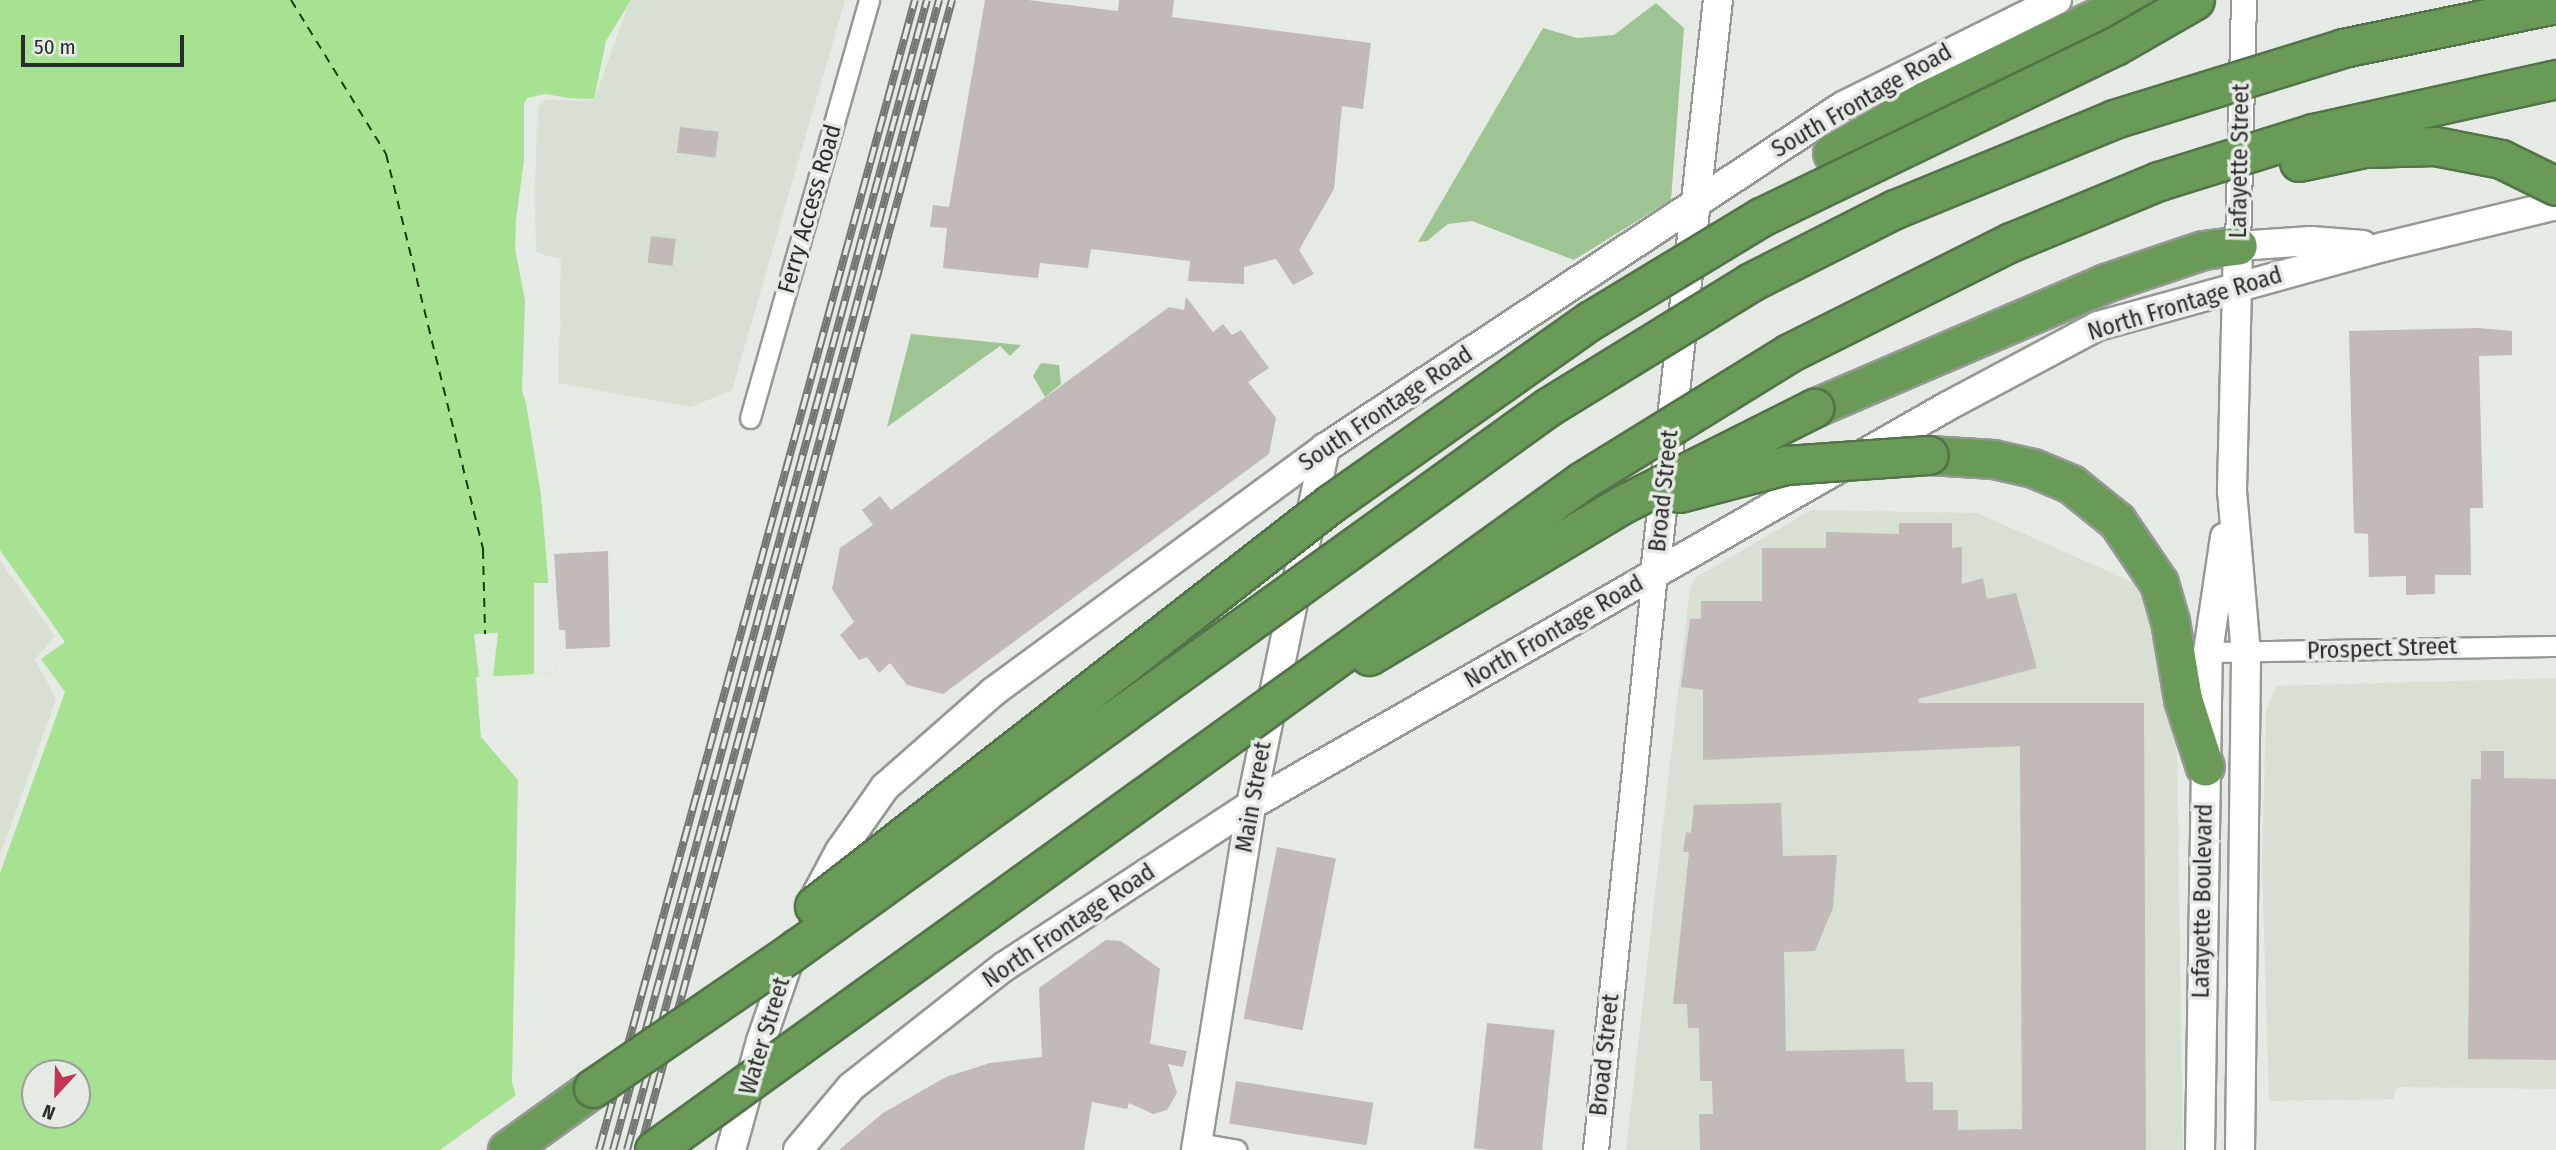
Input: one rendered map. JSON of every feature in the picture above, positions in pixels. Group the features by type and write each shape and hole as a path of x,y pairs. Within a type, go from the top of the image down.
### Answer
{"highway":[{"path":"593,1087 731,971 1203,600 1395,457 1832,153 1925,100 2134,0"},
{"path":"1591,320 1761,218 2127,40 2195,0"},
{"path":"506,1150 593,1087 789,954 1527,421 1628,355 1751,282 1907,204 2113,118 2343,48 2556,4"},
{"path":"654,1150 1254,716 1651,435 1789,353 1938,277 2085,209 2235,156 2387,114 2556,79"},
{"path":"1938,277 2271,170 2364,148 2458,149 2501,159 2556,186"},
{"path":"1254,716 1416,631 1537,555 1669,478 1814,408 2105,283 2203,250 2238,246"},
{"path":"1537,555 1665,497 1735,476 1817,461 1929,454 1985,458 2033,468 2071,484 2117,521 2159,583 2170,621 2183,699 2205,767"}],"main road":[{"name":"Broad Street","path":"1654,574 1718,0"},
{"name":"South Frontage Road","path":"802,922 840,851 885,787 993,692 1325,448 1695,201 1843,106 2057,0"},
{"name":"North Frontage Road","path":"799,1150 851,1087 1005,966 1251,805 1946,407 2098,326 2383,247 2556,205"},
{"name":"North Frontage Road","path":"2238,246 2311,241 2383,247"},
{"name":"Lafayette Street","path":"2238,246 2232,489 2246,653"},
{"name":"Main Street","path":"1197,1147 1251,805 1325,448"},
{"name":"Lafayette Street","path":"2208,652 2232,489"},
{"name":"Lafayette Boulevard","path":"2200,1150 2202,879 2208,652"},
{"name":"Lafayette Boulevard","path":"2233,1149 2243,876 2246,653"},
{"path":"2202,879 2243,876"},
{"name":"Water Street","path":"732,1150 761,1041 802,922"}],"street":[{"name":"Ferry Access Road","path":"750,418 869,0"},
{"name":"Lafayette Street","path":"2238,246 2244,0"},
{"name":"Broad Street","path":"1595,1150 1654,574"},
{"name":"Prospect Street","path":"2208,652 2556,646"},
{"path":"1197,1147 1236,1150"}],"shaded area":[{"path":"0,0 631,0 606,41 594,99 542,97 529,111 533,253 548,258 536,385 526,403 541,495 556,673 476,677 481,737 518,780 512,1082 531,1150 0,1150 0,873 65,692 41,659 65,642 0,550"},
{"path":"630,0 845,0 732,390 691,407 558,383 561,259 533,252 538,97 594,100"},
{"path":"1656,3 1684,28 1671,200 1574,260 1472,221 1448,224 1427,241 1418,242 1543,28 1577,38 1614,35"},
{"path":"911,334 1021,345 1010,356 1000,346 887,427"},
{"path":"1041,363 1059,365 1061,384 1045,397 1033,376"},
{"path":"1811,510 1977,513 2141,586 2171,708 2177,754 2183,1150 1626,1150 1690,587 1697,577"},
{"path":"0,561 55,636 35,659 56,699 0,856"},
{"path":"2556,678 2556,1089 2397,1087 2393,1099 2269,1101 2262,864 2266,712 2276,686"}],"pier":[{"path":"545,94 592,102 546,99 533,112 536,251 552,259 561,328 550,369 526,403 522,391 525,300 515,249 516,220 524,160 524,104 527,98"},
{"path":"534,583 550,583 556,673 534,674"},
{"path":"498,633 493,676 479,677 474,634"},
{"path":"519,1093 534,1150 440,1150"}],"building":[{"path":"985,0 1028,0 1118,11 1119,0 1174,0 1172,17 1371,43 1363,109 1342,106 1334,189 1299,250 1314,274 1293,285 1276,259 1244,267 1244,284 1188,281 1190,261 1091,249 1088,268 1040,263 1038,278 943,268 947,228 930,227 933,205 949,207"},
{"path":"680,127 719,132 716,158 677,153"},
{"path":"651,236 676,239 673,266 648,263"},
{"path":"1186,297 1213,332 1223,324 1232,335 1241,330 1269,368 1248,382 1276,418 1269,454 943,694 907,685 890,663 879,673 867,657 859,660 840,635 854,622 832,589 840,548 873,525 862,510 880,496 891,510 1169,307 1184,310"},
{"path":"2479,328 2512,331 2512,355 2479,356 2483,508 2470,508 2471,575 2435,575 2435,594 2406,595 2406,576 2369,577 2368,534 2354,533 2349,331"},
{"path":"1899,523 1952,523 1952,548 1962,547 1962,584 1983,578 1987,599 2016,593 2037,668 1918,699 1919,703 2144,703 2146,1150 1700,1150 1699,1114 1713,1114 1712,1081 1700,1081 1699,1028 1688,1028 1687,1004 1673,1004 1689,852 1683,852 1686,832 1691,833 1694,805 1781,803 1783,856 1837,855 1833,908 1815,951 1784,952 1786,1051 1904,1049 1906,1082 1933,1082 1933,1110 1958,1110 1958,1130 2022,1129 2020,746 1703,760 1703,690 1681,687 1690,619 1701,619 1701,601 1762,601 1762,548 1826,548 1826,532 1899,534"},
{"path":"608,551 610,647 566,649 565,630 559,630 554,554"},
{"path":"2481,751 2504,751 2504,778 2556,779 2556,1060 2468,1059 2471,779 2481,779"},
{"path":"1277,847 1336,858 1303,1030 1244,1019"},
{"path":"1106,940 1121,941 1160,969 1150,1044 1187,1051 1183,1067 1168,1064 1177,1093 1167,1110 1153,1114 1129,1103 1127,1109 1092,1102 1084,1150 839,1150 883,1113 946,1077 990,1063 1042,1057 1039,988"},
{"path":"1487,1023 1555,1030 1542,1150 1474,1148"},
{"path":"1236,1081 1373,1103 1367,1145 1229,1123"}],"ferry route":[{"path":"291,0 386,154 483,550 485,634"}],"railway":[{"path":"599,1150 915,0"},
{"path":"613,1150 927,0"},
{"path":"627,1150 939,0"},
{"path":"640,1150 952,0"}]}
